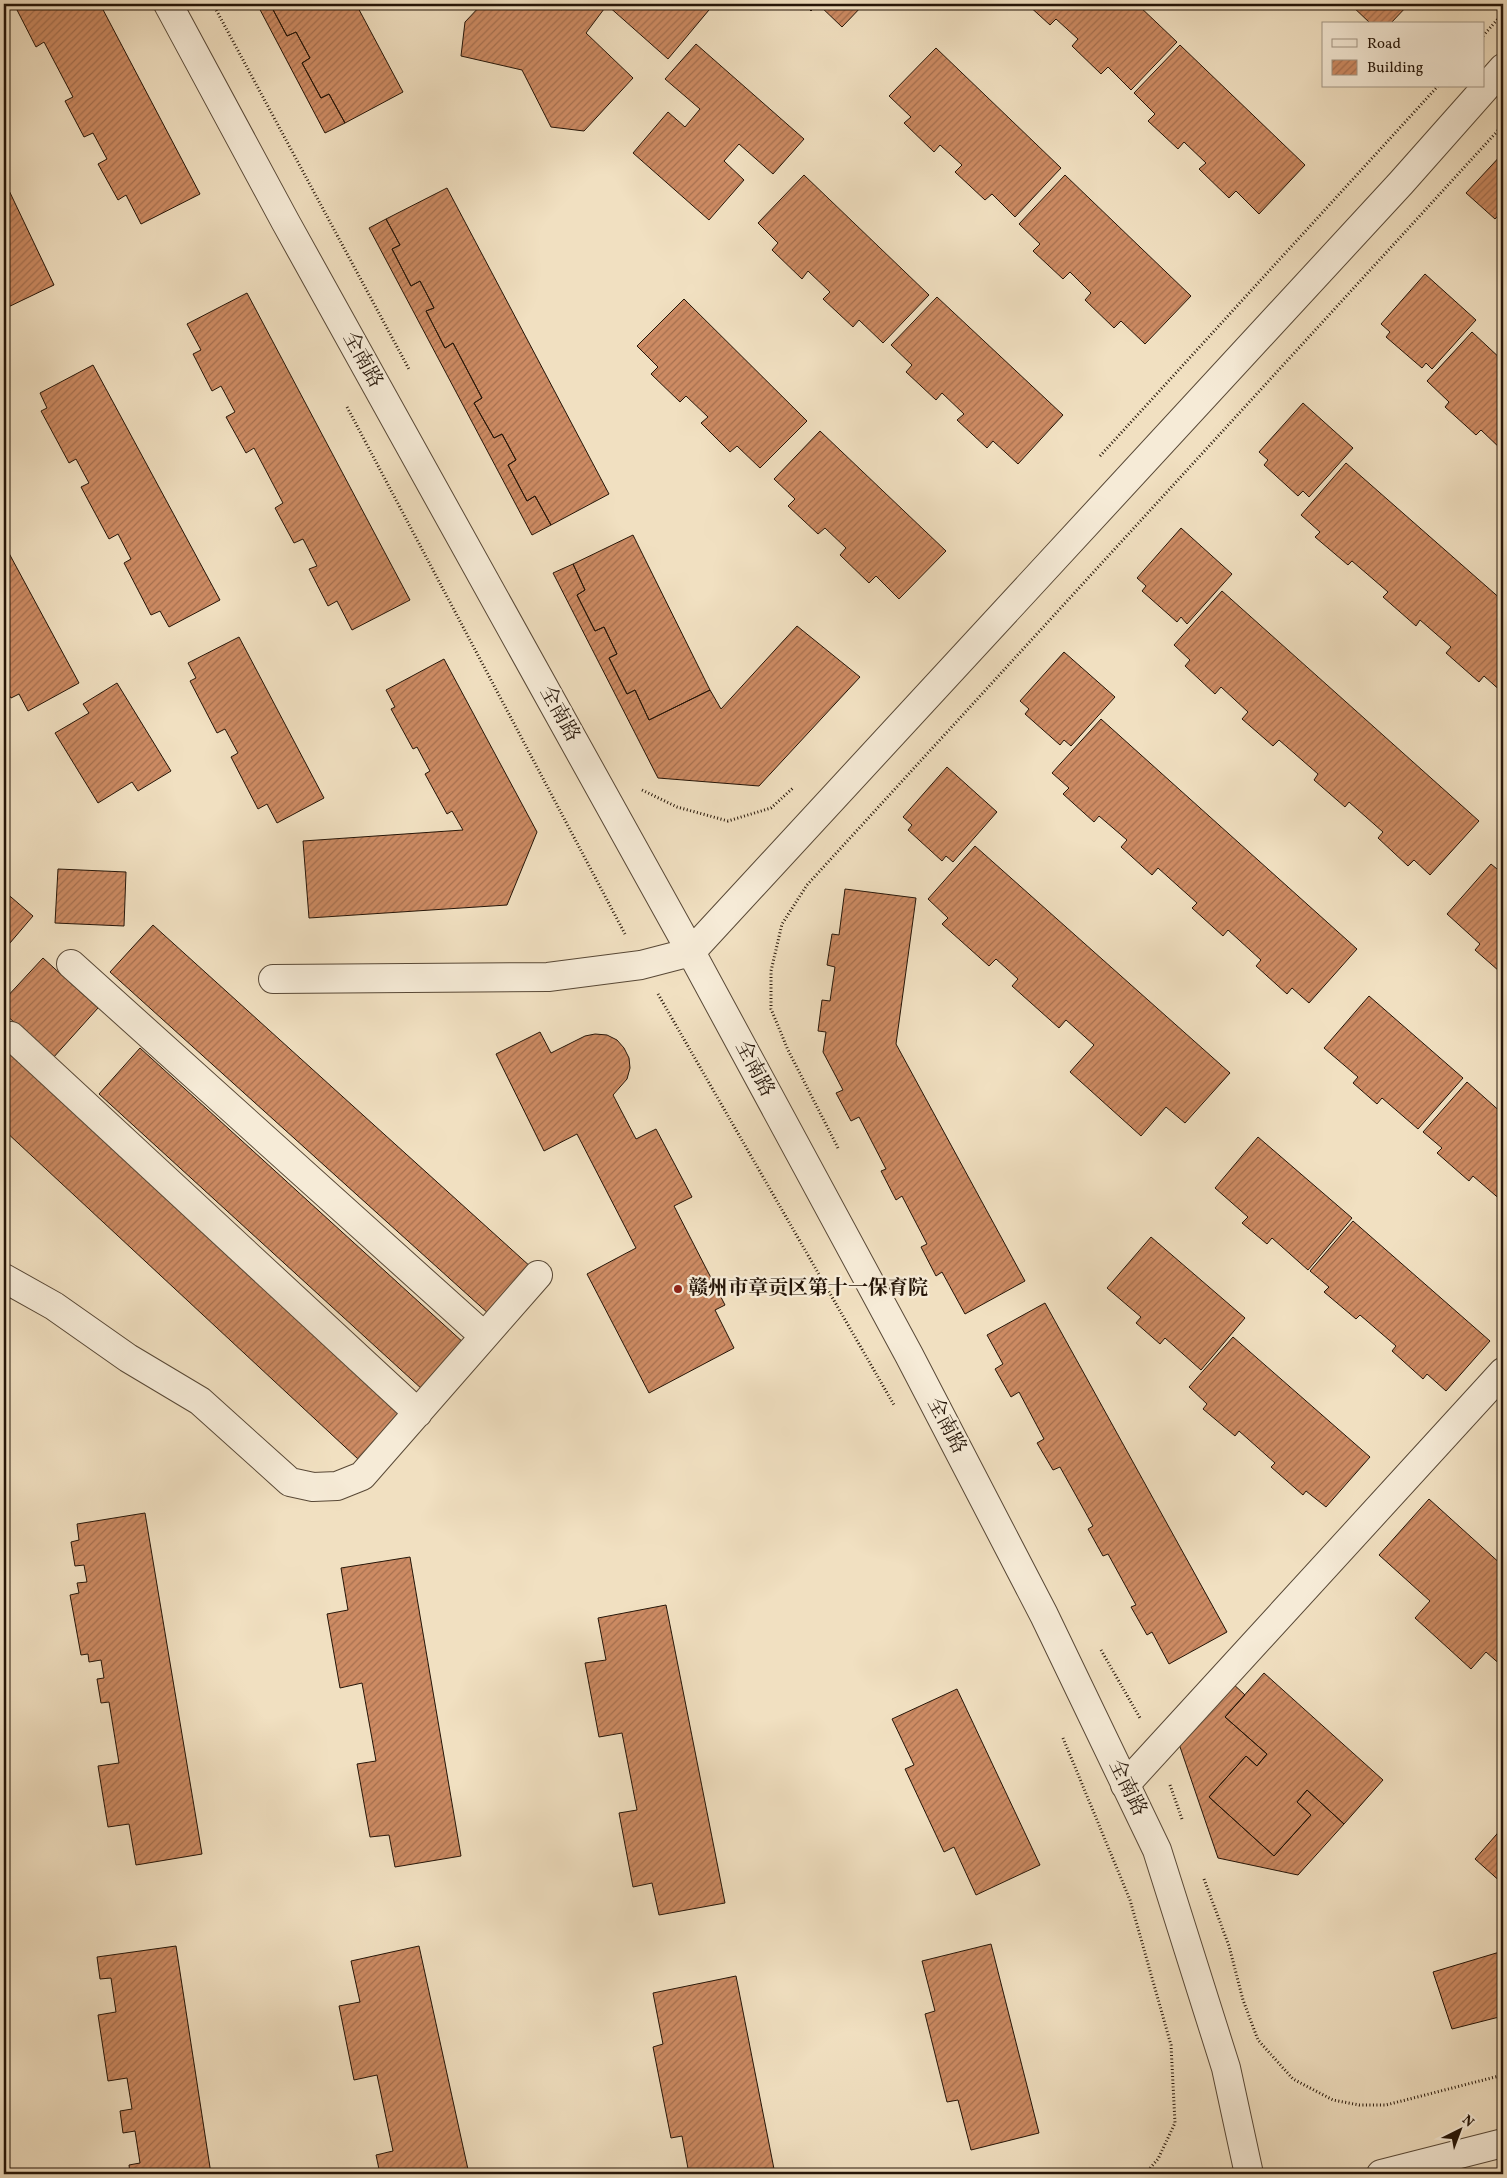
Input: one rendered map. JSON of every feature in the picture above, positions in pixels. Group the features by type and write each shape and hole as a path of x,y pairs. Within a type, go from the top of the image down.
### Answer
{"street":[{"name":"全南路","path":"168,4 290,229 691,952 953,1440 1044,1615 1157,1850 1226,2068 1249,2174"},
{"path":"273,979 548,977 641,965 691,952 1394,191 1503,68"},
{"path":"71,964 484,1336"},
{"path":"11,1036 418,1412"},
{"path":"4,1278 54,1306 128,1358 200,1401 290,1482 313,1487 337,1486 362,1476 538,1275"},
{"path":"1126,1785 1503,1372"},
{"path":"1381,2174 1503,2143"}],"path":[{"path":"213,4 411,373"},
{"path":"1484,35 1503,13"},
{"path":"1098,458 1436,88"},
{"path":"842,1155 788,1050 771,1008 770,971 782,924 807,885 1503,125"},
{"path":"343,401 641,965 898,1413"},
{"path":"639,786 644,793 677,807 728,822 771,808 796,786"},
{"path":"1097,1642 1157,1751 1184,1825"},
{"path":"1062,1736 1130,1900 1171,2045 1175,2123 1158,2159 1145,2174"},
{"path":"1201,1871 1229,1946 1243,2000 1258,2040 1293,2079 1333,2100 1368,2105 1386,2105 1503,2075"}],"building":[{"path":"24,4 100,4 200,194 141,224 126,195 118,200 98,164 107,159 93,133 84,137 65,101 73,97 44,42 36,47 17,10 25,6"},
{"path":"257,4 270,4 287,36 296,32 310,58 302,63 321,98 329,94 345,123 325,133"},
{"path":"270,4 356,4 403,92 345,123 329,94 321,98 302,63 310,58 296,32 287,36"},
{"path":"482,4 554,4 562,10 567,4 714,4 668,59 607,5 586,33 633,78 584,131 551,127 522,70 461,56 465,22"},
{"path":"804,4 818,4 811,11"},
{"path":"818,4 864,4 842,27"},
{"path":"1027,4 1137,4 1177,42 1131,90 1108,67 1101,74 1072,46 1078,39 1056,19 1050,25"},
{"path":"1350,4 1409,4 1392,22 1369,22"},
{"path":"696,44 804,139 773,174 739,144 724,161 744,180 709,220 633,153 668,112 685,127 700,109 665,79"},
{"path":"1180,45 1305,165 1259,214 1236,191 1229,198 1199,169 1206,163 1184,142 1178,149 1148,121 1155,114 1134,93"},
{"path":"936,48 1061,168 1015,217 992,194 985,200 955,172 962,165 940,145 934,152 904,123 911,117 889,96"},
{"path":"1503,153 1503,210 1495,219 1466,193"},
{"path":"804,175 929,295 883,343 859,320 853,327 823,299 830,292 808,271 802,279 772,250 778,243 758,223"},
{"path":"1065,175 1191,296 1145,344 1121,321 1114,328 1085,300 1091,293 1070,272 1063,279 1033,251 1040,244 1019,224"},
{"path":"4,180 54,285 4,309"},
{"path":"447,188 609,494 551,525 535,496 527,501 508,465 516,460 502,434 494,438 474,403 482,398 453,343 445,348 426,311 434,308 420,281 411,286 392,249 400,245 386,219"},
{"path":"386,219 400,245 392,249 411,286 420,281 434,308 426,311 445,348 453,343 482,398 474,403 494,438 502,434 516,460 508,465 527,501 535,496 551,525 532,535 369,228"},
{"path":"1425,274 1476,320 1432,369 1426,363 1422,368 1386,337 1390,332 1381,324"},
{"path":"247,293 410,600 352,630 337,601 328,606 309,569 317,566 303,539 294,543 275,508 283,503 254,448 246,453 226,417 235,412 221,386 212,391 193,354 201,350 187,324"},
{"path":"937,297 1063,415 1018,464 993,441 987,448 957,420 964,414 942,393 936,400 906,372 912,365 891,345"},
{"path":"684,299 807,421 760,468 737,446 730,452 701,423 708,417 686,396 680,402 651,374 658,367 637,346"},
{"path":"1472,332 1503,361 1503,451 1481,430 1476,435 1445,407 1449,402 1427,381"},
{"path":"93,365 220,600 169,627 160,611 151,615 124,563 131,559 118,534 109,539 81,487 89,483 76,459 69,463 41,411 47,408 40,393"},
{"path":"1303,403 1353,448 1309,497 1303,491 1298,496 1264,465 1268,460 1259,452"},
{"path":"820,431 946,551 899,599 876,576 869,583 840,555 846,548 825,528 818,534 788,506 795,499 774,479"},
{"path":"1346,463 1503,601 1503,693 1484,676 1479,682 1446,653 1451,647 1420,620 1416,626 1383,597 1388,592 1352,561 1348,565 1315,537 1320,532 1301,515"},
{"path":"1181,528 1232,574 1187,624 1181,617 1177,622 1142,591 1146,586 1137,578"},
{"path":"633,535 710,690 649,720 635,690 627,694 609,658 617,654 604,627 595,631 577,595 585,590 573,564"},
{"path":"4,544 79,683 28,711 19,694 11,698 4,686"},
{"path":"573,564 585,590 577,595 595,631 604,627 617,654 609,658 627,694 635,690 649,720 710,690 721,709 797,626 860,677 759,786 658,778 553,573"},
{"path":"1222,591 1479,821 1430,875 1414,860 1408,866 1378,838 1383,832 1349,802 1345,807 1314,780 1318,774 1279,740 1273,746 1242,719 1248,712 1221,687 1215,694 1185,666 1190,660 1174,645"},
{"path":"239,637 324,798 277,823 267,804 258,809 231,757 238,753 225,729 217,733 190,681 196,678 188,663"},
{"path":"1064,652 1115,697 1071,746 1064,740 1060,745 1025,714 1029,709 1020,701"},
{"path":"444,659 537,832 507,905 309,918 303,841 463,830 452,811 447,814 425,774 430,771 417,747 413,749 391,709 395,707 386,690"},
{"path":"117,683 171,771 138,791 132,782 98,803 55,733 89,713 83,704"},
{"path":"1101,719 1357,949 1309,1003 1292,988 1287,994 1256,966 1261,960 1228,930 1223,936 1192,908 1197,903 1158,868 1152,875 1121,847 1127,840 1099,816 1094,822 1063,794 1069,788 1052,773"},
{"path":"947,767 997,812 953,862 946,856 942,861 908,830 912,825 903,817"},
{"path":"975,846 1230,1073 1185,1123 1166,1107 1141,1136 1070,1072 1094,1045 1066,1020 1059,1028 1012,986 1018,979 996,959 989,966 942,924 948,918 928,899"},
{"path":"1491,864 1503,874 1503,965 1499,971 1475,950 1480,944 1447,914"},
{"path":"58,869 126,872 124,926 55,923"},
{"path":"845,889 916,898 896,1044 1025,1281 965,1314 942,1272 936,1276 921,1247 927,1244 902,1196 896,1200 881,1171 886,1169 859,1117 851,1121 836,1093 843,1090 823,1052 826,1032 818,1031 822,1000 830,1001 835,967 827,965 832,934 839,935"},
{"path":"4,891 33,916 4,950"},
{"path":"153,925 532,1268 490,1315 110,972"},
{"path":"43,958 98,1008 53,1058 4,1013 4,1000"},
{"path":"1369,996 1463,1078 1418,1129 1382,1098 1377,1104 1353,1083 1358,1077 1324,1048"},
{"path":"540,1032 551,1053 585,1036 595,1034 607,1035 617,1040 624,1048 629,1058 630,1068 627,1079 613,1095 636,1139 656,1129 692,1197 674,1206 725,1305 715,1310 734,1348 649,1393 587,1274 636,1248 577,1134 544,1151 496,1054"},
{"path":"4,1047 399,1414 358,1459 4,1130"},
{"path":"140,1048 465,1344 423,1390 99,1094"},
{"path":"1467,1082 1503,1114 1503,1202 1473,1176 1469,1181 1437,1153 1442,1148 1423,1132"},
{"path":"1258,1137 1352,1218 1308,1270 1272,1238 1267,1244 1242,1223 1248,1217 1215,1188"},
{"path":"1353,1221 1490,1341 1446,1391 1427,1374 1423,1379 1392,1351 1396,1346 1360,1315 1356,1319 1324,1292 1329,1287 1310,1271"},
{"path":"1151,1237 1245,1318 1201,1370 1165,1338 1160,1344 1136,1323 1141,1317 1107,1288"},
{"path":"1045,1303 1227,1632 1169,1664 1152,1632 1147,1635 1131,1607 1136,1605 1108,1554 1103,1556 1088,1529 1093,1526 1060,1467 1053,1470 1037,1443 1044,1439 1019,1392 1011,1397 995,1369 1003,1364 987,1335"},
{"path":"1233,1337 1370,1457 1326,1507 1306,1491 1303,1495 1271,1467 1275,1463 1239,1431 1235,1436 1203,1409 1207,1404 1189,1387"},
{"path":"1429,1499 1503,1566 1503,1667 1486,1652 1471,1669 1415,1618 1430,1601 1379,1555"},
{"path":"145,1513 202,1854 136,1865 129,1824 108,1827 98,1766 119,1763 109,1702 101,1703 97,1679 104,1678 101,1660 89,1662 88,1654 81,1655 70,1595 79,1593 77,1583 87,1582 84,1565 75,1566 71,1542 79,1540 77,1524"},
{"path":"410,1557 461,1856 395,1867 389,1835 370,1837 357,1764 376,1761 362,1683 340,1688 327,1614 348,1610 341,1568"},
{"path":"666,1605 725,1903 659,1915 652,1883 633,1887 619,1813 637,1810 622,1733 599,1737 585,1663 606,1660 598,1618"},
{"path":"1264,1673 1383,1780 1344,1824 1307,1790 1297,1802 1311,1815 1274,1856 1209,1797 1246,1756 1257,1766 1267,1754 1225,1717"},
{"path":"1230,1681 1245,1695 1225,1717 1267,1754 1257,1766 1246,1756 1209,1797 1274,1856 1311,1815 1297,1802 1307,1790 1344,1824 1298,1875 1218,1858 1178,1741"},
{"path":"957,1689 1040,1865 976,1895 954,1847 944,1852 905,1769 914,1765 892,1719"},
{"path":"1503,1827 1503,1884 1475,1859"},
{"path":"991,1944 1039,2133 971,2150 958,2100 947,2102 925,2014 935,2011 922,1961"},
{"path":"176,1946 211,2174 130,2174 129,2165 140,2163 135,2131 123,2133 120,2111 132,2109 127,2078 108,2081 98,2015 116,2012 111,1978 100,1979 97,1957"},
{"path":"419,1946 469,2174 380,2174 376,2155 393,2151 377,2075 354,2080 339,2006 360,2002 351,1961"},
{"path":"1503,1951 1503,2016 1452,2029 1433,1972"},
{"path":"736,1976 775,2174 689,2174 682,2136 671,2138 653,2047 663,2044 653,1993"}],"place":[{"name":"赣州市章贡区第十一保育院","path":"678,1289"}]}
